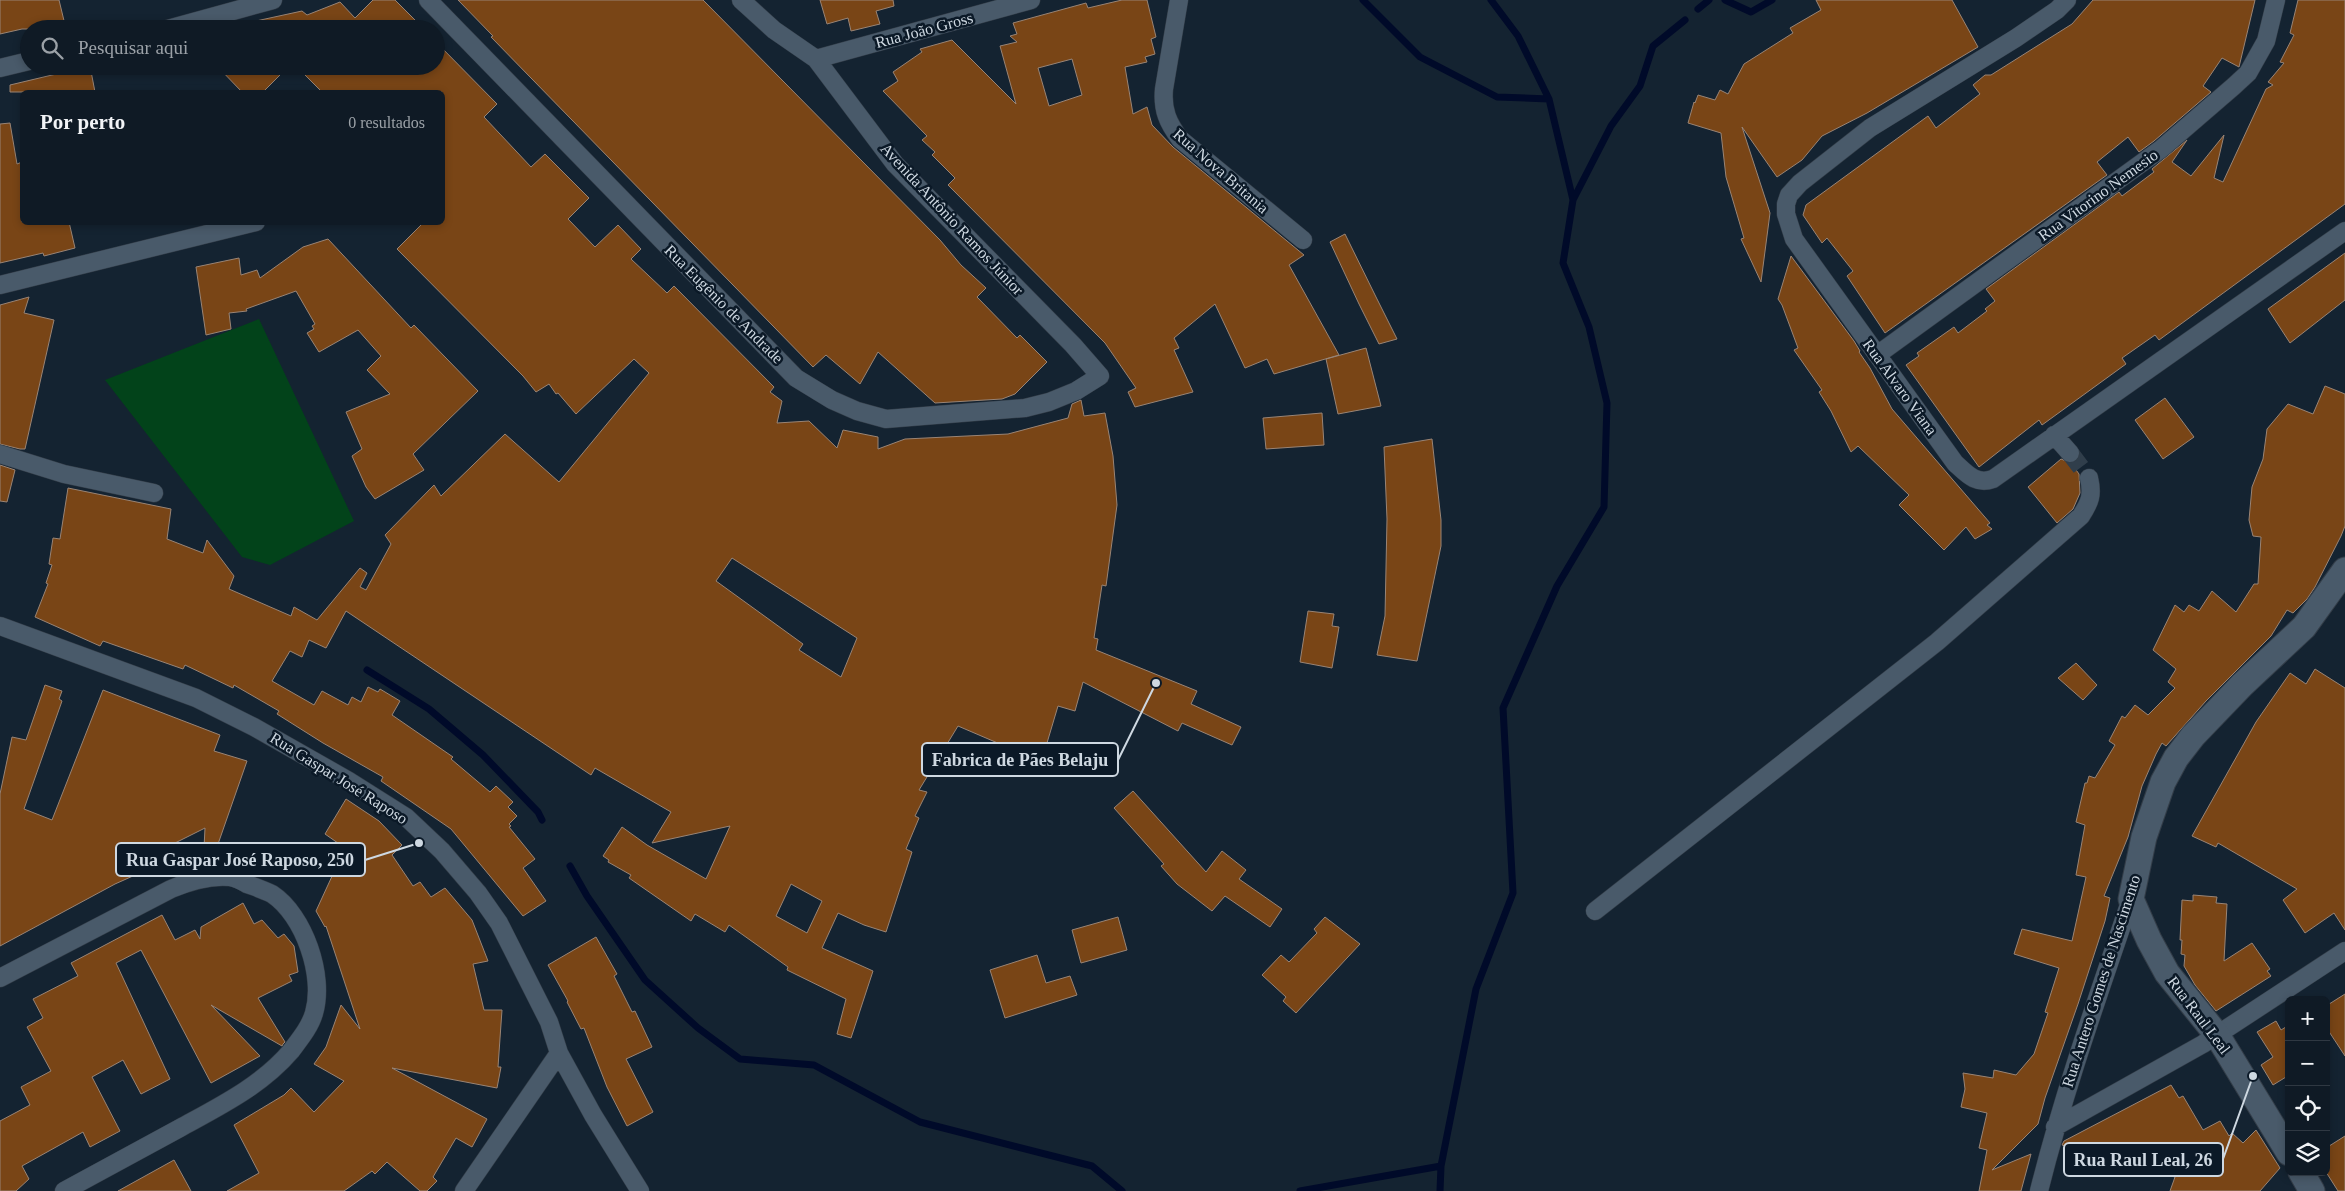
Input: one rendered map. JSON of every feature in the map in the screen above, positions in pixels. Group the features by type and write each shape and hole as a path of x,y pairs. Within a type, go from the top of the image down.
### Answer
{"street":[{"path":"201,20 273,0"},
{"name":"Rua Eugênio de Andrade","path":"428,0 612,192 796,378 811,389 857,412 886,419 1025,408 1049,402 1076,391 1100,376"},
{"name":"Avenida Antônio Ramos Júnior","path":"741,0 774,30 816,59 895,164 1073,345 1100,376"},
{"name":"Rua João Gross","path":"816,59 1031,0"},
{"name":"Rua Nova Britania","path":"1179,0 1163,102 1170,126 1180,139 1303,240"},
{"name":"Rua Alvaro Viana","path":"2068,0 2057,10 2016,38 1870,128 1800,182 1789,195 1786,214 1794,239 1955,463 1980,482 1993,479 2345,231"},
{"name":"Rua Vitorino Nemesio","path":"1877,356 2161,149 2234,86 2248,72 2266,41 2276,0"},
{"path":"0,68 20,63"},
{"path":"0,285 244,225"},
{"path":"2054,435 2070,452"},
{"path":"0,454 64,474 154,493"},
{"path":"1595,911 1937,642 2081,516 2090,502 2092,492 2088,478"},
{"name":"Rua Antero Gomes de Nascimento","path":"2039,1191 2055,1128 2131,899 2144,836 2163,782 2176,758 2193,736 2242,685 2304,626 2345,570"},
{"name":"Rua Gaspar José Raposo","path":"0,626 196,698 254,727 341,776 406,817 442,851 478,893 499,923 549,1022 560,1053 593,1114 640,1191"},
{"path":"0,978 171,889 191,881 213,876 232,877 272,894 288,910 298,925 310,952 316,973 317,994 315,1012 309,1028 290,1052 248,1091 64,1191"},
{"name":"Rua Raul Leal","path":"2131,899 2149,940 2167,973 2217,1035 2285,1146"},
{"path":"2055,1128 2217,1035 2345,951"},
{"path":"464,1191 560,1053"},
{"path":"2303,1176 2312,1191"}],"green space":[{"path":"259,319 354,521 270,565 242,557 105,380"}],"building":[{"path":"0,0 59,0 64,20 20,20 20,29 0,34"},
{"path":"373,0 395,0 415,20 261,20 302,11 307,15 340,2 355,18"},
{"path":"458,0 703,0 940,240 961,265 986,288 977,297 1017,338 1020,335 1047,362 1015,394 1002,399 935,403 878,352 860,384 826,355 813,367 491,37 493,36"},
{"path":"820,0 893,0 894,6 876,11 880,24 851,31 848,18 827,24"},
{"path":"1122,0 1147,0 1156,37 1151,39 1155,54 1145,57 1147,62 1125,67 1133,114 1147,107 1152,125 1173,147 1304,255 1289,265 1339,355 1274,374 1267,359 1245,368 1215,304 1174,338 1179,348 1174,350 1193,392 1135,407 1128,392 1136,388 1105,343 948,185 955,178 932,155 935,152 922,140 927,136 883,91 898,81 893,72 922,52 920,49 952,40 1016,104 1000,46 1017,42 1010,36 1017,34 1013,23 1086,3 1088,8","holes":["1072,59 1082,95 1049,106 1038,68"]},
{"path":"1816,0 1952,0 1978,47 1867,113 1822,136 1802,160 1777,177 1742,127 1770,213 1761,282 1741,239 1744,238 1726,177 1721,133 1688,123 1698,95 1715,100 1720,90 1728,94 1744,64 1793,33 1790,28 1821,10"},
{"path":"2093,0 2255,0 2239,67 2222,58 2203,86 2211,92 2154,141 2139,152 2128,137 2097,162 2107,175 1885,333 1847,276 1853,271 1827,238 1822,243 1803,215 1806,205 1928,116 1936,128 1980,94 1973,85 1985,75 1991,75 2072,24"},
{"path":"2298,0 2345,0 2345,204 2159,340 2155,335 2122,358 2126,364 2042,425 2039,420 1979,467 1906,365 1919,356 1917,353 1954,327 1958,333 1987,311 1985,309 1995,301 1986,289 2119,192 2122,196 2154,172 2152,169 2187,140 2172,162 2191,176 2224,135 2214,178 2223,182 2266,89 2273,85 2268,82 2284,63 2280,62 2294,35 2290,33"},
{"path":"445,51 497,104 484,117 531,167 545,154 589,198 568,219 595,247 618,225 641,249 631,259 667,293 674,286 774,387 770,392 782,401 777,423 809,421 837,448 843,430 878,437 878,449 905,439 1008,434 1068,418 1072,404 1081,400 1084,416 1105,413 1113,456 1117,505 1106,586 1102,585 1094,638 1098,639 1096,650 1197,691 1191,704 1241,727 1232,745 1182,723 1178,731 1083,682 1075,711 1058,706 1044,753 1026,747 1022,757 1006,751 1007,747 958,726 919,790 927,792 915,816 919,818 906,849 912,852 886,932 864,925 838,913 822,948 873,971 851,1038 837,1034 846,999 787,970 788,967 729,925 725,932 695,914 691,921 629,878 631,875 608,862 609,860 603,856 622,827 647,845 706,879 730,826 652,843 671,812 595,768 591,775 346,611 326,648 309,640 302,657 290,651 272,681 314,705 322,691 348,705 352,697 361,702 368,687 378,692 380,689 400,701 392,715 453,757 451,759 490,792 496,786 513,802 508,807 517,816 509,824 511,826 509,827 535,859 523,868 546,901 523,916 451,829 381,781 383,777 277,714 279,711 234,685 233,688 185,665 183,669 103,641 100,646 35,617 48,584 46,583 52,565 49,564 53,538 60,539 68,488 171,509 167,539 203,553 207,540 234,576 229,589 291,616 294,607 317,620 360,568 367,573 360,587 366,590 391,544 385,535 434,485 441,496 505,434 559,482 649,373 634,359 576,414 549,384 536,392 523,376 397,249 421,225 445,225 445,90 320,90 305,75 445,75","holes":["732,558 857,638 841,677 799,650 803,644 716,581","791,884 822,901 807,933 776,916"]},
{"path":"52,75 92,75 95,90 20,90 20,92 10,92 10,85"},
{"path":"226,75 280,75 265,90 240,90"},
{"path":"10,123 17,164 20,163 20,225 70,225 75,248 44,256 43,253 0,263 0,124"},
{"path":"1345,234 1397,339 1379,344 1359,304 1330,242"},
{"path":"328,239 411,328 414,325 478,391 413,454 424,470 375,499 366,487 352,456 362,449 346,412 390,394 367,370 381,356 358,330 319,352 307,333 314,329 312,326 315,324 296,291 246,309 247,311 229,313 231,329 206,335 196,267 239,258 241,275 257,270 260,278 303,247"},
{"path":"2345,253 2345,300 2290,343 2268,309"},
{"path":"1791,256 1854,341 1892,409 1990,523 1987,525 1992,529 1975,539 1966,527 1944,550 1899,505 1909,495 1858,446 1851,452 1831,411 1819,392 1822,390 1794,350 1798,348 1778,299"},
{"path":"29,297 24,313 54,320 25,449 20,449 0,444 0,305"},
{"path":"1366,348 1381,406 1338,414 1326,359"},
{"path":"2325,386 2345,394 2345,526 2341,536 2307,599 2293,613 2287,610 2271,636 2206,701 2166,746 2162,743 2142,786 2128,837 2104,896 2110,898 2105,921 2045,1098 2038,1124 1992,1170 2031,1154 2021,1191 1979,1191 1987,1150 1979,1148 1987,1113 1961,1107 1965,1089 1963,1073 1993,1078 1994,1070 2016,1075 2034,1054 2048,1013 2045,1012 2059,968 2014,954 2022,929 2072,941 2086,877 2076,875 2085,825 2076,822 2085,783 2087,783 2089,776 2095,778 2115,745 2109,741 2122,716 2125,718 2135,705 2148,715 2175,688 2168,682 2176,669 2153,650 2175,605 2184,612 2189,605 2199,611 2212,591 2236,612 2254,584 2258,584 2261,537 2253,536 2249,520 2252,487 2263,459 2267,429 2288,404 2313,414"},
{"path":"2165,398 2194,437 2163,459 2135,420"},
{"path":"1322,413 1324,445 1266,449 1263,418"},
{"path":"1432,439 1441,520 1441,546 1417,661 1377,655 1385,616 1387,519 1384,447"},
{"path":"2061,459 2071,463 2079,474 2080,493 2073,509 2057,523 2028,487"},
{"path":"0,465 15,470 7,502 0,501"},
{"path":"1308,611 1334,614 1332,626 1339,627 1332,668 1300,662"},
{"path":"2076,663 2097,685 2083,700 2058,678"},
{"path":"2315,669 2345,688 2345,930 2334,913 2305,933 2283,900 2297,889 2218,843 2216,847 2192,836 2256,722 2290,673 2306,684"},
{"path":"45,685 62,691 59,699 62,701 24,809 52,820 103,690 220,735 214,751 247,761 210,867 203,868 205,828 157,852 162,863 115,884 0,946 0,794 12,737 26,740"},
{"path":"1133,791 1206,872 1222,851 1246,870 1239,879 1282,909 1270,927 1225,896 1212,911 1177,884 1161,866 1164,864 1114,808"},
{"path":"346,799 379,821 402,845 392,855 413,886 420,882 431,897 445,888 472,920 488,961 473,964 484,1010 502,1010 498,1067 501,1067 497,1088 392,1068 487,1119 472,1147 456,1138 433,1177 437,1181 427,1191 420,1191 387,1162 375,1174 372,1171 344,1191 227,1191 259,1173 234,1125 284,1095 291,1088 314,1112 344,1081 314,1064 326,1047 341,1005 360,1029 326,926 316,911 345,848 325,834"},
{"path":"2193,895 2217,897 2216,903 2227,904 2224,961 2252,943 2270,969 2267,971 2271,976 2216,1011 2195,985 2184,966 2185,955 2181,954 2182,900 2193,901"},
{"path":"243,903 254,924 262,920 278,938 284,934 294,946 298,972 289,975 292,981 258,998 285,1042 282,1046 211,1005 260,1056 211,1083 141,950 116,963 170,1079 141,1094 123,1060 92,1077 120,1131 90,1147 83,1132 22,1166 29,1179 16,1191 0,1191 0,1121 30,1105 21,1087 51,1071 27,1027 43,1018 33,999 78,976 71,963 162,915 175,940 195,930 200,939 201,927"},
{"path":"1118,917 1127,950 1081,963 1072,930"},
{"path":"1325,917 1360,944 1296,1013 1283,1001 1286,997 1262,975 1281,955 1289,962 1317,933 1314,929"},
{"path":"596,937 617,974 614,976 632,1012 635,1011 652,1047 626,1059 653,1112 627,1126 607,1087 584,1028 581,1029 548,965"},
{"path":"1037,955 1046,983 1070,976 1077,995 1005,1018 990,970"},
{"path":"2345,994 2345,1056 2330,1033 2330,1003"},
{"path":"2276,1021 2281,1030 2285,1028 2285,1078 2273,1085 2261,1065 2273,1057 2257,1032"},
{"path":"2171,1085 2179,1098 2183,1096 2203,1130 2220,1121 2229,1136 2232,1133 2243,1143 2256,1130 2280,1168 2260,1191 2170,1191 2175,1177 2062,1145 2064,1141"},
{"path":"2345,1136 2345,1191 2338,1191 2329,1176 2330,1145"},
{"path":"174,1160 191,1191 118,1191"}],"waterway":[{"path":"1363,0 1420,57 1497,97 1549,99 1573,200 1563,263 1589,327 1607,403 1604,507 1557,586 1503,708 1513,893 1476,989 1441,1166 1440,1191"},
{"path":"1491,0 1518,36 1549,99"},
{"path":"1698,9 1709,0"},
{"path":"1725,0 1751,12 1772,0"},
{"path":"1573,200 1611,126 1640,86 1653,46 1685,20"},
{"path":"367,670 429,709 483,755 538,812 542,820"},
{"path":"570,866 587,896 645,980 698,1028 740,1059 814,1065 920,1122 1092,1166 1122,1191"},
{"path":"1300,1191 1441,1166"}],"tunnel":[{"path":"2070,453 2089,478"}],"place":[{"name":"Fabrica de Pães Belaju","path":"1156,683"},
{"name":"Rua Gaspar José Raposo, 250","path":"419,843"},
{"name":"Rua Raul Leal, 26","path":"2253,1076"}]}
